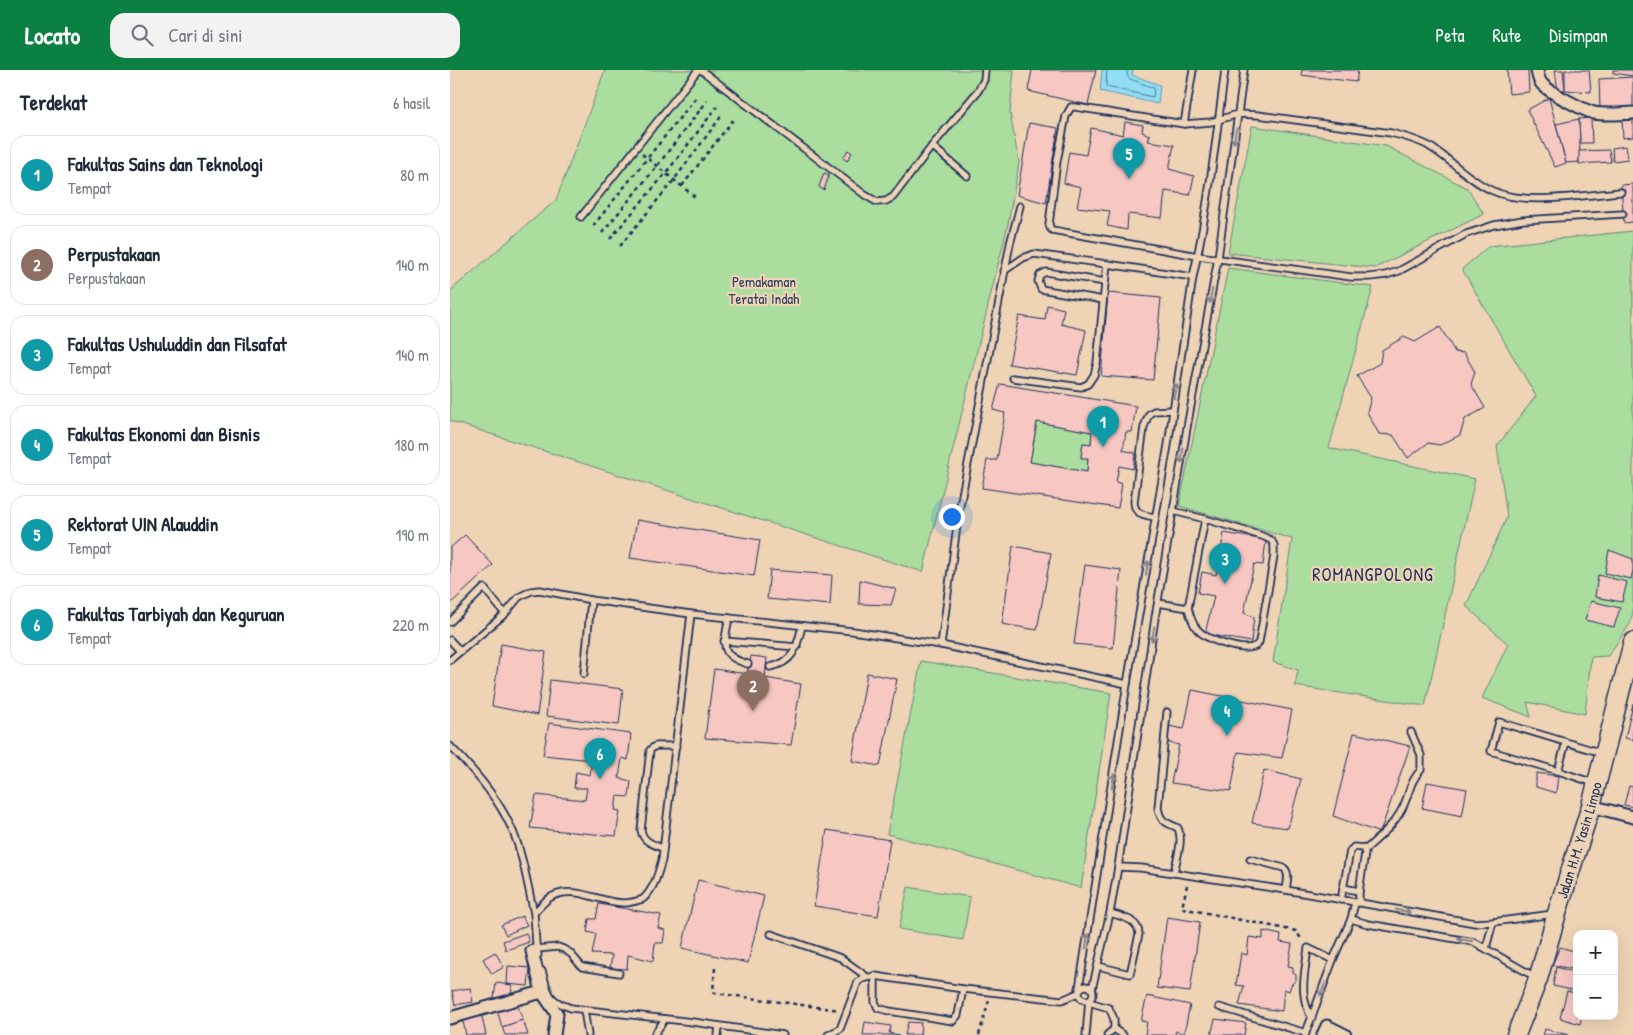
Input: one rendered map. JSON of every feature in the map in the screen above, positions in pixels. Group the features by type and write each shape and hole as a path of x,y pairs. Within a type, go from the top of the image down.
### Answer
{"main road":[{"name":"Jalan H.M. Yasin Limpo","path":"1516,1035 1538,979 1590,806 1633,642"}],"street":[{"path":"1537,70 1538,78 1547,89 1586,110 1602,114 1633,113"},
{"path":"1590,806 1633,817"},
{"path":"534,950 542,992 557,1014 554,1035"},
{"path":"450,1018 542,992"},
{"path":"1323,1035 1326,1026 1346,1035"}],"lane":[{"path":"581,217 698,70"},
{"path":"702,70 816,159 877,202 886,201 893,197 978,91 984,80 985,70"},
{"path":"1184,124 1193,70"},
{"path":"1107,1035 1114,1029 1114,1019 1108,1008 1082,999 1079,991 1127,684 1198,256 1225,70"},
{"path":"1086,1035 1089,1000 1092,996 1118,867 1173,511 1218,258 1244,70"},
{"path":"1622,192 1536,199 1503,195 1480,184 1429,146 1412,138 1391,134 1258,115 1238,114 1211,122 1184,124 1090,108 1071,107 1066,116 1057,161 1049,224 1052,230 1198,256 1350,277 1370,277 1399,271 1466,234 1486,226 1523,220 1623,214"},
{"path":"932,146 967,176"},
{"path":"941,645 960,511 1004,271 1020,206"},
{"path":"1004,271 1023,258 1034,254 1193,277"},
{"path":"1013,378 1081,387 1088,384 1094,375 1098,363 1107,264"},
{"path":"1103,300 1041,289 1038,281 1040,275 1046,272 1105,282"},
{"path":"1156,517 1138,513 1134,502 1144,427 1149,414 1154,411 1172,410"},
{"path":"1173,511 1205,519 1262,536 1271,540 1274,545 1274,556 1259,642 1253,647 1228,644 1207,638 1191,621 1188,608 1205,519"},
{"path":"450,622 484,588 505,614"},
{"path":"450,660 505,614 519,597 531,591 540,590 591,600 691,614 853,631 941,645 1127,684"},
{"path":"584,674 591,600"},
{"path":"1158,603 1188,608"},
{"path":"534,913 544,902 562,893 579,892 595,898 623,904 643,899 653,887 662,860 691,614"},
{"path":"728,618 724,641 726,650 730,657 736,661 748,664"},
{"path":"770,667 786,662 797,647 802,626"},
{"path":"450,640 460,651"},
{"path":"724,641 797,647"},
{"path":"1168,712 1158,808 1160,816 1165,823 1178,828 1180,832 1174,873"},
{"path":"1596,784 1491,751 1500,722 1604,754"},
{"path":"1219,1007 1306,1034 1333,960 1357,903 1365,850 1397,818 1403,808 1414,776 1421,770 1422,755 1412,732"},
{"path":"1558,771 1566,742"},
{"path":"450,746 487,788 510,824 522,860 534,913 534,950 552,999 570,1008 783,1035"},
{"path":"662,848 647,841 642,835 641,830 650,750 655,746 676,746"},
{"path":"1341,900 1350,851 1354,846 1365,850"},
{"path":"1250,859 1284,868 1288,874 1286,890"},
{"path":"1118,867 1141,868 1286,890 1475,923 1557,913"},
{"path":"1343,888 1359,891"},
{"path":"1098,966 1130,974 1140,934 1135,922 1110,913"},
{"path":"1351,919 1368,924 1474,942 1538,979"},
{"path":"1486,948 1493,922"},
{"path":"771,934 841,958 868,977"},
{"path":"534,950 558,947 571,954 582,967 619,973"},
{"path":"1312,1018 1307,1010 1303,990 1308,948 1333,960"},
{"path":"828,1035 840,1032 858,982 868,977 875,976 963,989 1062,1000 1079,991 1082,986 1085,985 1092,989"},
{"path":"875,976 875,1002 878,1008 948,1021 953,1021 958,1015 963,989"},
{"path":"584,1010 588,1035"},
{"path":"654,1035 665,1019"},
{"path":"718,1035 719,1026"},
{"path":"1114,1029 1123,1035"}],"path":[{"path":"593,226 698,95"},
{"path":"602,234 707,100"},
{"path":"610,239 666,173 717,107"},
{"path":"620,246 674,180 723,114"},
{"path":"682,186 734,120"},
{"path":"635,148 695,197"},
{"path":"1189,876 1182,908 1296,931 1308,948"},
{"path":"715,968 712,987 715,993 848,1011"},
{"path":"979,1035 991,992"}],"green space":[{"name":"Pemakaman Teratai Indah","path":"605,70 1014,70 1010,113 1019,163 1008,224 923,572 450,421 450,291 556,200"},
{"path":"1252,126 1386,146 1467,188 1484,214 1375,268 1228,253"},
{"path":"1633,231 1633,612 1630,624 1608,656 1591,657 1585,714 1527,702 1531,717 1482,698 1508,644 1466,606 1507,517 1497,446 1536,396 1462,269 1489,246"},
{"path":"1228,268 1373,287 1329,448 1475,479 1425,706 1295,686 1298,670 1273,662 1292,539 1179,506"},
{"path":"1037,422 1092,432 1091,444 1083,443 1081,457 1088,458 1087,472 1030,462"},
{"path":"921,661 1111,693 1081,888 887,834"},
{"path":"908,887 970,897 963,940 899,929"}],"water":[{"path":"1102,70 1133,70 1132,75 1160,85 1158,104 1100,91"}],"building":[{"path":"1032,70 1096,70 1088,105 1028,91"},
{"path":"1302,70 1358,70 1356,82 1301,75"},
{"path":"1507,70 1528,70 1529,92 1509,94"},
{"path":"1555,70 1563,70 1565,90 1558,91"},
{"path":"1565,70 1589,70 1591,92 1565,90"},
{"path":"1613,70 1633,70 1633,76 1613,73"},
{"path":"1633,77 1633,108 1600,109 1599,79"},
{"path":"1549,98 1566,163 1555,167 1527,110"},
{"path":"1591,118 1592,143 1580,143 1579,119"},
{"path":"1579,119 1579,162 1566,163 1556,124"},
{"path":"1622,120 1633,120 1633,137 1623,138"},
{"path":"1125,122 1143,125 1142,132 1150,135 1148,141 1174,145 1169,169 1194,176 1190,195 1165,191 1162,218 1128,214 1127,230 1107,226 1110,211 1077,207 1081,187 1064,183 1069,152 1086,155 1091,128 1123,135"},
{"path":"1029,123 1058,128 1046,203 1017,195"},
{"path":"1626,146 1628,159 1613,161 1612,148"},
{"path":"848,150 852,153 847,161 843,158"},
{"path":"1609,150 1611,162 1579,164 1579,151"},
{"path":"824,173 829,175 824,190 819,187"},
{"path":"1633,184 1633,222 1624,223 1621,185"},
{"path":"1108,293 1161,298 1153,380 1101,376"},
{"path":"1047,305 1064,309 1061,324 1086,330 1077,375 1009,364 1019,316 1045,320"},
{"path":"1440,327 1455,352 1464,353 1475,372 1471,384 1485,408 1465,419 1460,435 1440,445 1428,443 1408,458 1393,435 1379,434 1367,412 1371,398 1357,376 1380,363 1382,350 1404,337 1415,342"},
{"path":"1000,384 1136,406 1132,432 1126,432 1123,450 1135,453 1133,469 1119,466 1116,482 1122,484 1118,508 982,488 987,460 997,460 1005,413 993,410","holes":["1037,422 1092,432 1091,444 1083,443 1081,458 1088,458 1087,472 1030,462"]},
{"path":"637,520 760,540 754,576 630,558"},
{"path":"1224,533 1266,540 1263,565 1254,564 1244,613 1254,617 1251,642 1205,634 1214,596 1198,593 1202,572 1216,575"},
{"path":"465,535 493,565 450,604 450,548"},
{"path":"1013,546 1051,553 1037,630 1002,624"},
{"path":"1609,550 1633,559 1631,579 1605,573"},
{"path":"1085,565 1121,570 1113,648 1074,644"},
{"path":"770,570 832,575 830,605 767,599"},
{"path":"1598,575 1627,582 1622,602 1595,597"},
{"path":"860,580 896,589 891,605 859,604"},
{"path":"1591,601 1620,608 1614,627 1585,620"},
{"path":"501,644 546,652 537,715 492,706"},
{"path":"751,656 767,658 765,678 801,684 791,745 705,738 714,669 747,674"},
{"path":"867,673 897,679 880,766 852,761"},
{"path":"550,680 623,689 619,725 546,716"},
{"path":"1192,690 1292,710 1282,758 1238,752 1231,791 1171,783 1179,745 1166,742 1169,726 1184,729"},
{"path":"1633,704 1633,740 1625,738"},
{"path":"549,723 631,734 628,760 622,758 619,778 631,781 629,797 617,796 615,810 620,811 616,836 530,828 536,795 585,800 587,788 574,788 576,772 590,775 592,760 543,755"},
{"path":"1354,733 1410,746 1380,833 1333,816"},
{"path":"1264,770 1301,779 1288,828 1252,823"},
{"path":"1536,773 1558,776 1556,793 1536,787"},
{"path":"1427,782 1467,789 1462,816 1422,808"},
{"path":"1629,786 1633,787 1633,807 1624,805"},
{"path":"827,830 890,840 878,916 814,906"},
{"path":"698,880 764,896 748,963 682,948"},
{"path":"599,904 661,915 658,928 665,930 663,943 655,943 653,961 628,955 627,969 610,968 612,955 592,954 596,934 587,932 589,919 596,919"},
{"path":"522,916 527,925 506,935 501,925"},
{"path":"1167,917 1200,922 1190,992 1157,988"},
{"path":"1263,931 1281,935 1280,942 1292,944 1288,966 1293,967 1296,980 1291,985 1289,991 1284,989 1282,1011 1239,1005 1244,986 1236,985 1241,953 1247,955 1249,937 1263,939"},
{"path":"526,933 529,942 506,950 503,941"},
{"path":"1560,947 1573,951 1573,969 1552,965"},
{"path":"495,952 504,967 492,974 483,959"},
{"path":"508,966 530,968 528,986 507,984"},
{"path":"1556,967 1573,972 1572,990 1553,986"},
{"path":"496,983 512,985 511,1000 494,998"},
{"path":"470,988 473,1002 455,1005 452,991"},
{"path":"1567,991 1573,993 1573,1020 1581,1020 1580,1024 1560,1018"},
{"path":"1147,996 1190,1005 1184,1034 1176,1031 1175,1035 1145,1035 1147,1022 1141,1021"},
{"path":"516,1001 523,1020 502,1027 497,1010"},
{"path":"481,1013 486,1035 466,1035 462,1017"},
{"path":"1215,1019 1246,1023 1244,1035 1211,1035"},
{"path":"523,1020 528,1035 505,1035 502,1027"},
{"path":"865,1022 891,1026 889,1033 899,1035 863,1035"},
{"path":"908,1022 921,1023 920,1035 905,1035"},
{"path":"1545,1029 1569,1035 1543,1035"}],"place":[{"name":"Rektorat UIN Alauddin","path":"1129,179"},
{"name":"Fakultas Sains dan Teknologi","path":"1103,447"},
{"name":"Fakultas Ushuluddin dan Filsafat","path":"1225,584"},
{"name":"Perpustakaan","path":"753,711"},
{"name":"Fakultas Ekonomi dan Bisnis","path":"1227,736"},
{"name":"Fakultas Tarbiyah dan Keguruan","path":"600,779"}],"district":[{"name":"ROMANGPOLONG","path":"1373,575"}]}
